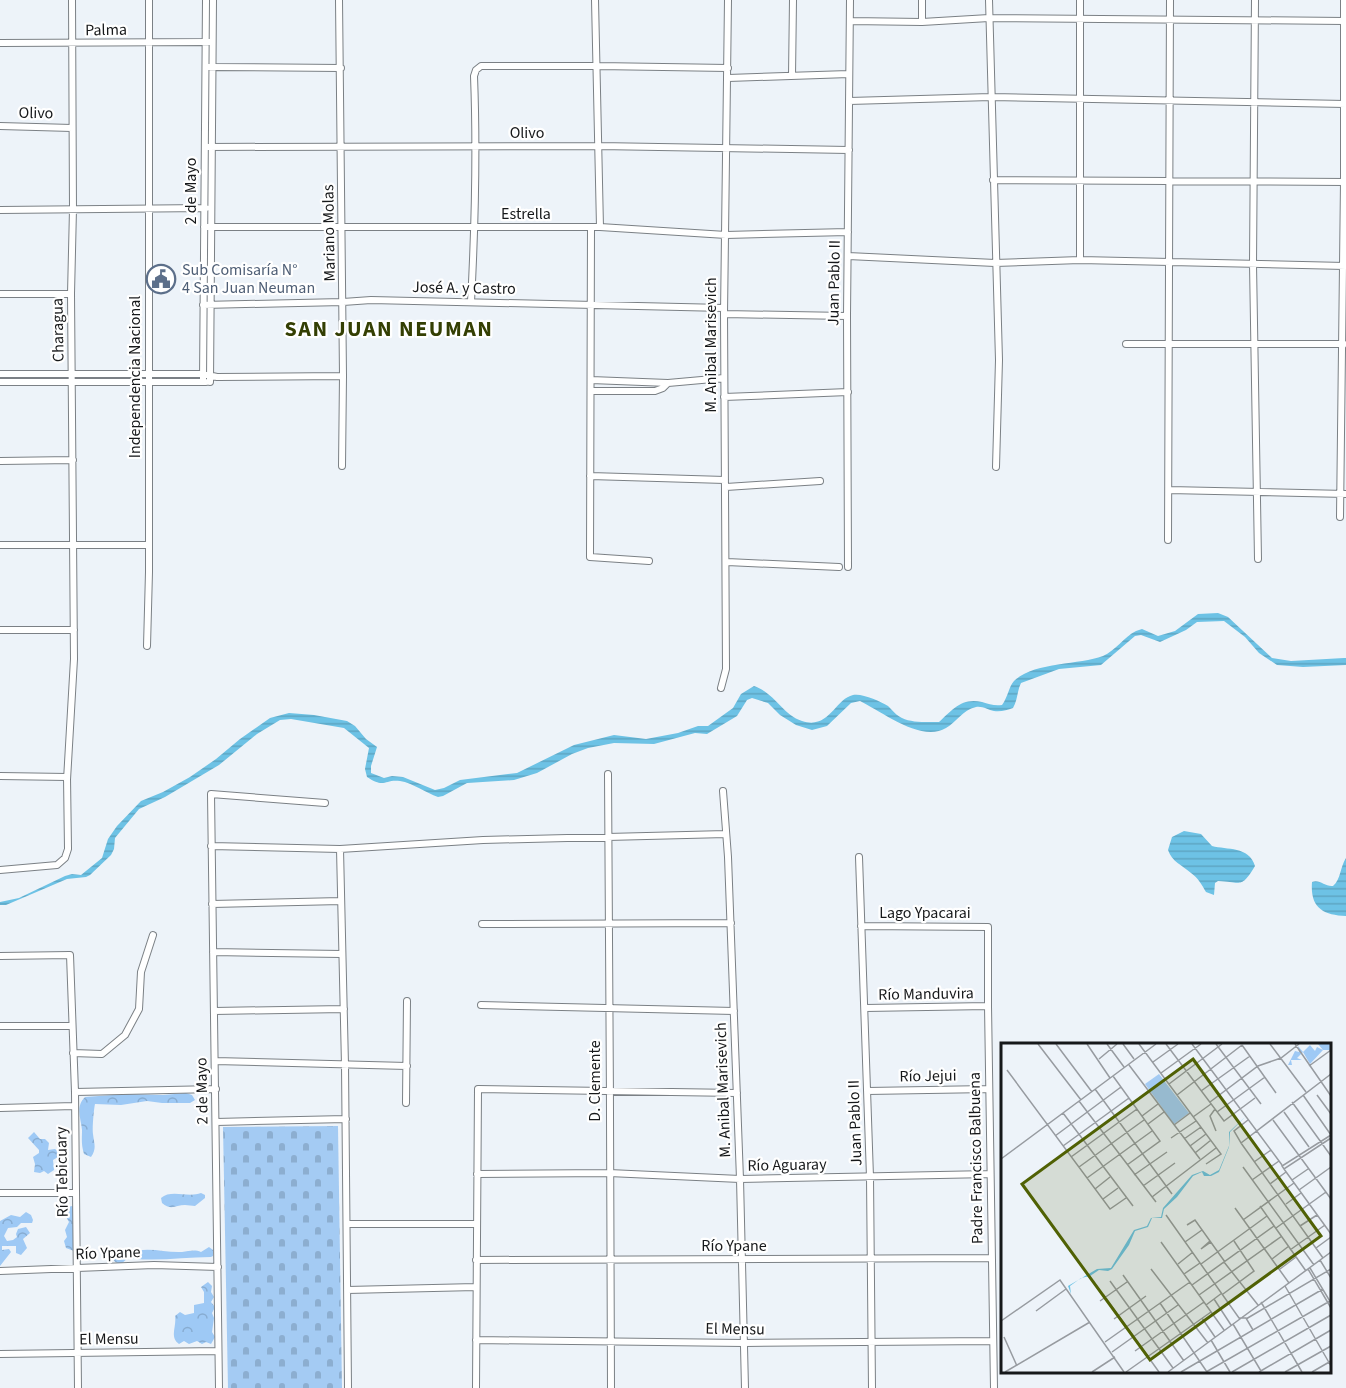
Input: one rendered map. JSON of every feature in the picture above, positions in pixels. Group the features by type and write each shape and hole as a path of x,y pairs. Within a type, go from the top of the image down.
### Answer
{"street":[{"name":"Charagua","path":"0,870 57,865 64,858 68,849 67,780 74,659 71,294 72,0"},
{"name":"Independencia Nacional","path":"147,646 149,0"},
{"name":"2 de Mayo","path":"206,0 209,42 208,378"},
{"name":"2 de Mayo","path":"209,42 213,0"},
{"name":"Mariano Molas","path":"339,0 344,376 342,466"},
{"path":"595,0 600,227"},
{"name":"M. Anibal Marisevich","path":"721,688 726,669 724,311 728,0"},
{"path":"792,76 793,0"},
{"name":"Juan Pablo II","path":"848,567 847,316 850,0"},
{"path":"922,0 922,22"},
{"path":"988,0 999,360 996,467"},
{"path":"1080,0 1080,260"},
{"path":"1168,540 1170,0"},
{"path":"1255,0 1253,264 1258,559"},
{"path":"1340,517 1343,494 1344,0"},
{"path":"850,21 922,22 989,18 1345,21"},
{"name":"Palma","path":"0,43 209,42"},
{"path":"471,302 477,147 474,76 476,70 482,66 728,68"},
{"path":"209,67 341,68"},
{"path":"728,78 849,75"},
{"path":"849,101 991,97 1345,104"},
{"name":"Olivo","path":"0,126 72,128"},
{"name":"Olivo","path":"208,146 599,146 849,150"},
{"path":"993,180 1345,182"},
{"path":"0,210 208,208"},
{"name":"Estrella","path":"208,227 600,227 726,235 848,232"},
{"path":"591,227 590,557 650,561"},
{"path":"848,255 996,263 1080,260 1344,266"},
{"path":"0,294 71,294"},
{"name":"José A. y Castro","path":"207,305 371,300 591,303 847,316"},
{"path":"1126,344 1344,344"},
{"path":"0,374 148,382 208,378 344,376"},
{"path":"0,382 148,374 208,378"},
{"path":"591,380 668,383 724,378"},
{"path":"591,392 656,391 668,383"},
{"path":"724,397 848,392"},
{"path":"0,461 73,460"},
{"path":"590,476 725,484 820,481"},
{"path":"1168,490 1343,494"},
{"path":"0,545 149,545"},
{"path":"727,562 838,567"},
{"path":"0,630 74,630"},
{"name":"D. Clemente","path":"608,774 611,1388"},
{"path":"0,776 67,777 67,780"},
{"name":"M. Anibal Marisevich","path":"723,791 734,1011 745,1388"},
{"name":"2 de Mayo","path":"219,1388 211,794 325,803"},
{"path":"211,846 340,849 483,840 726,834"},
{"path":"340,849 346,1119 348,1388"},
{"name":"Juan Pablo II","path":"859,857 870,1177 872,1388"},
{"path":"212,904 341,901"},
{"path":"482,924 730,923"},
{"name":"Lago Ypacarai","path":"861,926 988,927"},
{"name":"Padre Francisco Balbuena","path":"988,927 994,1388"},
{"path":"73,1053 102,1054 125,1035 139,1009 141,972 153,934"},
{"path":"213,952 342,954"},
{"name":"Río Tebicuary","path":"0,956 70,955 75,1092 78,1388"},
{"path":"406,1103 407,1001"},
{"path":"481,1005 734,1011"},
{"name":"Río Manduvira","path":"865,1008 988,1006"},
{"path":"214,1011 344,1009"},
{"path":"0,1026 72,1026"},
{"path":"215,1061 406,1066"},
{"path":"75,1092 216,1089"},
{"path":"476,1388 478,1089 737,1093"},
{"name":"Río Jejui","path":"867,1091 989,1089"},
{"path":"0,1108 74,1106"},
{"path":"216,1122 346,1119"},
{"name":"Río Aguaray","path":"477,1174 609,1173 740,1179 990,1174"},
{"path":"0,1193 76,1194"},
{"path":"347,1224 477,1224"},
{"name":"Río Ypane","path":"476,1260 991,1258"},
{"name":"Río Ypane","path":"0,1270 174,1265 218,1267"},
{"path":"347,1290 476,1287"},
{"name":"El Mensu","path":"476,1340 744,1343 993,1341"},
{"name":"El Mensu","path":"0,1354 219,1351"}],"green space":[{"path":"186,1093 192,1095 195,1100 190,1103 147,1101 121,1105 95,1104 94,1151 91,1157 84,1154 79,1109 85,1097"},
{"path":"338,1126 342,1388 228,1388 223,1127"},
{"path":"34,1132 40,1139 45,1139 49,1143 48,1150 55,1149 59,1152 58,1157 53,1160 54,1170 48,1174 44,1171 34,1172 33,1157 39,1153 39,1150 28,1138"},
{"path":"201,1193 205,1195 205,1198 195,1206 168,1207 162,1203 161,1198 170,1194"},
{"path":"68,1207 75,1208 74,1251 66,1248 64,1241 67,1237 65,1230 69,1222 64,1213"},
{"path":"26,1212 31,1215 32,1223 21,1223 17,1227 8,1228 4,1236 7,1241 13,1240 17,1237 18,1229 26,1227 30,1233 23,1239 27,1248 21,1255 16,1253 16,1246 2,1246 2,1250 9,1249 11,1252 0,1266 0,1221 11,1215 20,1217"},
{"path":"209,1247 213,1250 211,1257 128,1258 121,1264 115,1262 112,1257 115,1252 121,1250 129,1253 149,1250 201,1252"},
{"path":"208,1282 212,1286 211,1292 214,1297 211,1302 215,1307 212,1313 214,1318 212,1332 215,1337 211,1344 206,1342 202,1344 197,1341 189,1344 184,1341 179,1344 174,1338 175,1316 180,1312 185,1315 194,1313 194,1305 204,1303 204,1292 201,1287"}],"shaded area":[{"path":"1218,613 1228,617 1272,658 1291,661 1346,658 1346,665 1303,667 1277,665 1259,653 1245,637 1224,621 1197,622 1186,630 1160,642 1141,635 1135,636 1101,665 1059,669 1021,683 1013,708 997,711 976,707 967,711 946,728 936,732 913,729 860,701 851,703 827,726 812,730 796,725 780,715 768,703 752,698 747,700 737,716 707,734 695,733 654,744 614,743 588,748 537,773 514,780 467,783 438,797 405,782 381,783 367,777 365,769 369,748 344,728 291,719 280,720 257,734 219,765 165,797 139,809 115,838 111,855 90,875 67,879 6,905 0,905 0,902 19,898 65,876 81,875 102,858 108,839 141,801 190,777 270,718 289,713 347,721 377,747 371,773 384,778 403,777 435,790 460,780 517,773 574,745 614,735 646,739 678,733 698,726 708,726 733,708 741,694 754,686 768,693 795,718 811,723 825,718 841,702 853,695 866,696 880,702 906,720 939,722 958,706 969,701 1002,705 1014,681 1033,670 1103,656 1136,631 1142,629 1158,636 1175,631 1198,614"},
{"path":"1184,831 1201,834 1212,846 1243,852 1248,855 1255,866 1243,881 1237,883 1218,881 1215,883 1214,895 1206,892 1196,877 1175,860 1168,850 1172,837"},
{"path":"1346,858 1346,916 1325,912 1316,904 1313,898 1312,882 1333,886 1338,880"}],"place":[{"name":"Sub Comisaría N° 4 San Juan Neuman","path":"161,279"}],"district":[{"name":"SAN JUAN NEUMAN","path":"389,329"}]}
